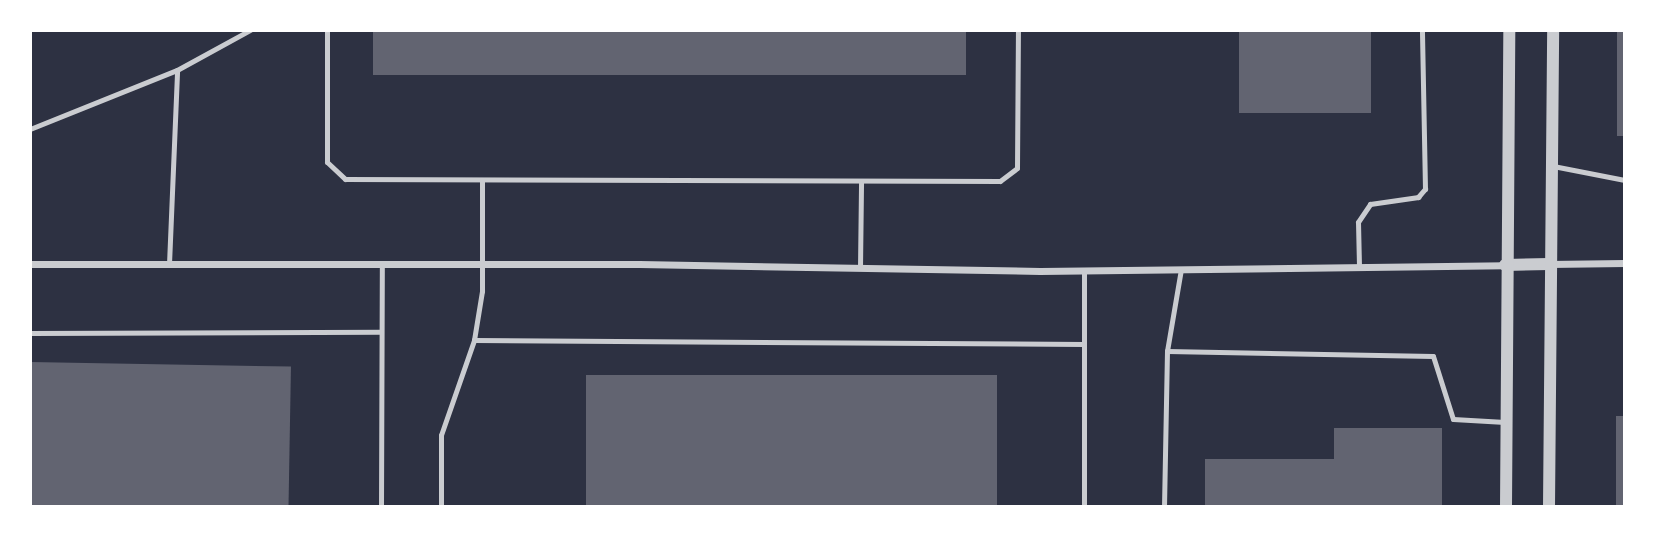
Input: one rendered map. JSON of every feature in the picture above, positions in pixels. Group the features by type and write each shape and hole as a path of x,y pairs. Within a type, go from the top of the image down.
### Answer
{"street":[{"path":"1506,507 1505,265 1509,30"},
{"path":"1549,507 1553,30"},
{"path":"30,264 382,263 1084,270 1625,263"}],"lane":[{"path":"30,129 177,71 250,30"},
{"path":"327,30 327,162 345,179 861,181 1000,181 1017,168 1018,30"},
{"path":"1359,266 1359,222 1370,204 1418,197 1424,189 1422,30"},
{"path":"169,264 177,71"},
{"path":"1551,166 1625,180"},
{"path":"441,507 441,435 474,340 482,264 482,180"},
{"path":"860,268 861,181"},
{"path":"381,507 382,263"},
{"path":"1164,507 1167,351 1181,269"},
{"path":"1084,270 1084,507"},
{"path":"30,333 381,332"},
{"path":"474,340 1084,344"},
{"path":"1167,351 1433,356 1453,419 1506,422"}],"building":[{"path":"373,30 966,30 966,75 373,75"},
{"path":"1239,30 1371,30 1371,113 1239,113"},
{"path":"1617,30 1625,30 1625,136 1617,136"},
{"path":"30,362 291,367 289,507 30,507"},
{"path":"586,375 997,375 997,507 586,507"},
{"path":"1616,416 1625,416 1625,507 1616,507"},
{"path":"1334,428 1442,428 1442,507 1205,507 1205,459 1334,459"}]}
